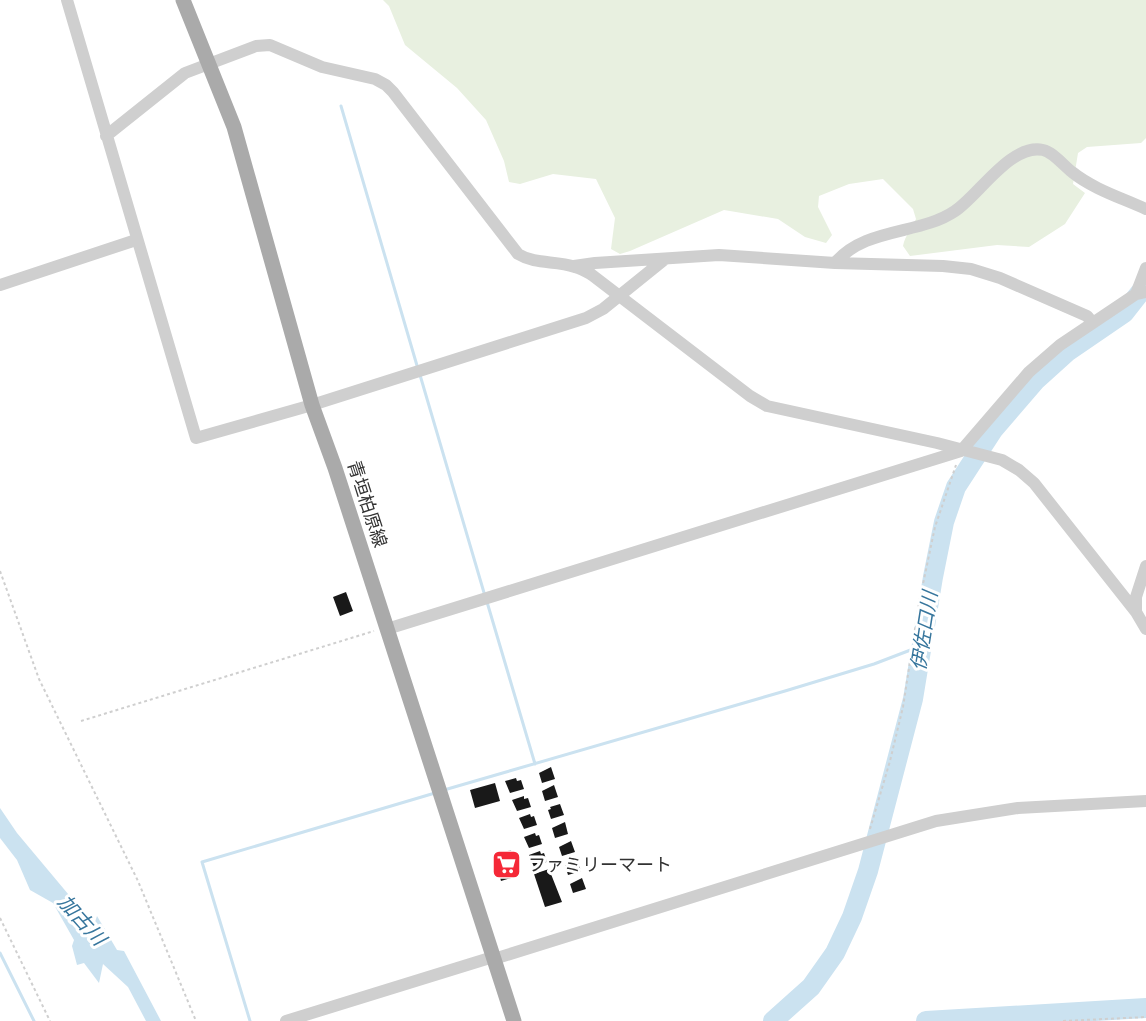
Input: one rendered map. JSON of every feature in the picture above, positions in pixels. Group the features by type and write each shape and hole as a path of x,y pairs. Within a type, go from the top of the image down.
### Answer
{"main road":[{"name":"青垣柏原線","path":"183,0 234,127 312,405 335,468 514,1021"}],"street":[{"path":"67,0 196,438 312,405 586,318 603,309 665,259"},
{"path":"106,136 185,72 256,46 270,45 322,67 375,79 386,85 518,254 528,260 574,266 719,255 971,269 1000,278 1087,316 1094,323"},
{"path":"835,263 842,255 873,237 933,221 954,212 1006,163 1030,149 1046,150 1074,174 1146,209"},
{"path":"0,285 136,240"},
{"path":"574,266 592,275 620,295 750,396 767,406 937,443 1002,460 1019,470 1034,483 1141,609"},
{"path":"387,628 972,453 1029,372 1060,345 1143,296 1146,268"},
{"path":"1146,566 1136,597 1146,630"},
{"path":"286,1021 936,822 1018,808 1146,801"}],"path":[{"path":"866,842 903,707 919,603 935,527 972,453"},
{"path":"0,570 39,679 138,881 196,1021"},
{"path":"81,721 387,628"},
{"path":"0,918 51,1021"},
{"path":"1063,1021 1146,1017"}],"green space":[{"path":"383,0 1146,0 1146,138 1141,143 1087,147 1078,153 1073,184 1085,193 1065,224 1029,247 997,245 910,256 903,246 916,219 913,209 883,179 849,184 819,196 818,207 832,235 826,243 805,237 778,219 724,210 620,254 611,249 615,218 596,179 553,174 520,184 509,182 504,161 486,120 457,88 405,45 389,6"}],"water":[{"name":"加古川","path":"0,808 17,833 94,925 97,916 117,950 124,951 161,1021 146,1021 128,987 103,964 99,983 84,963 77,965 72,946 74,940 53,903 30,890 17,860 0,838"}],"building":[{"path":"346,592 353,611 340,616 333,597"},
{"path":"551,767 555,779 542,783 539,773"},
{"path":"516,778 517,781 521,780 524,789 510,793 505,781"},
{"path":"495,783 500,801 475,808 470,790"},
{"path":"554,785 558,797 545,801 542,791"},
{"path":"524,796 524,799 528,798 531,807 517,811 512,800"},
{"path":"560,804 564,815 551,819 548,810"},
{"path":"530,814 531,817 534,816 537,825 524,829 519,818"},
{"path":"565,822 568,834 555,838 552,828"},
{"path":"535,833 536,836 539,835 542,844 529,848 524,837"},
{"path":"571,841 575,852 562,856 559,847"},
{"path":"511,850 518,876 501,881 494,855"},
{"path":"540,851 541,854 544,853 547,862 534,867 529,855"},
{"path":"577,859 581,871 568,875 565,865"},
{"path":"549,869 562,902 545,907 534,874"},
{"path":"582,878 586,889 573,893 570,884"}],"waterway":[{"path":"341,106 418,369"},
{"name":"伊佐口川","path":"773,1021 811,987 835,953 852,917 868,871 913,699 944,522 956,487 993,430 1036,380 1067,352 1124,313 1146,285"},
{"path":"420,375 485,596"},
{"path":"487,602 535,764"},
{"path":"444,790 785,691 874,664 921,646"},
{"path":"250,1021 202,862 435,793"},
{"path":"0,953 34,1021"},
{"path":"926,1021 1146,1008"}],"place":[{"name":"ファミリーマート","path":"507,865"}]}
